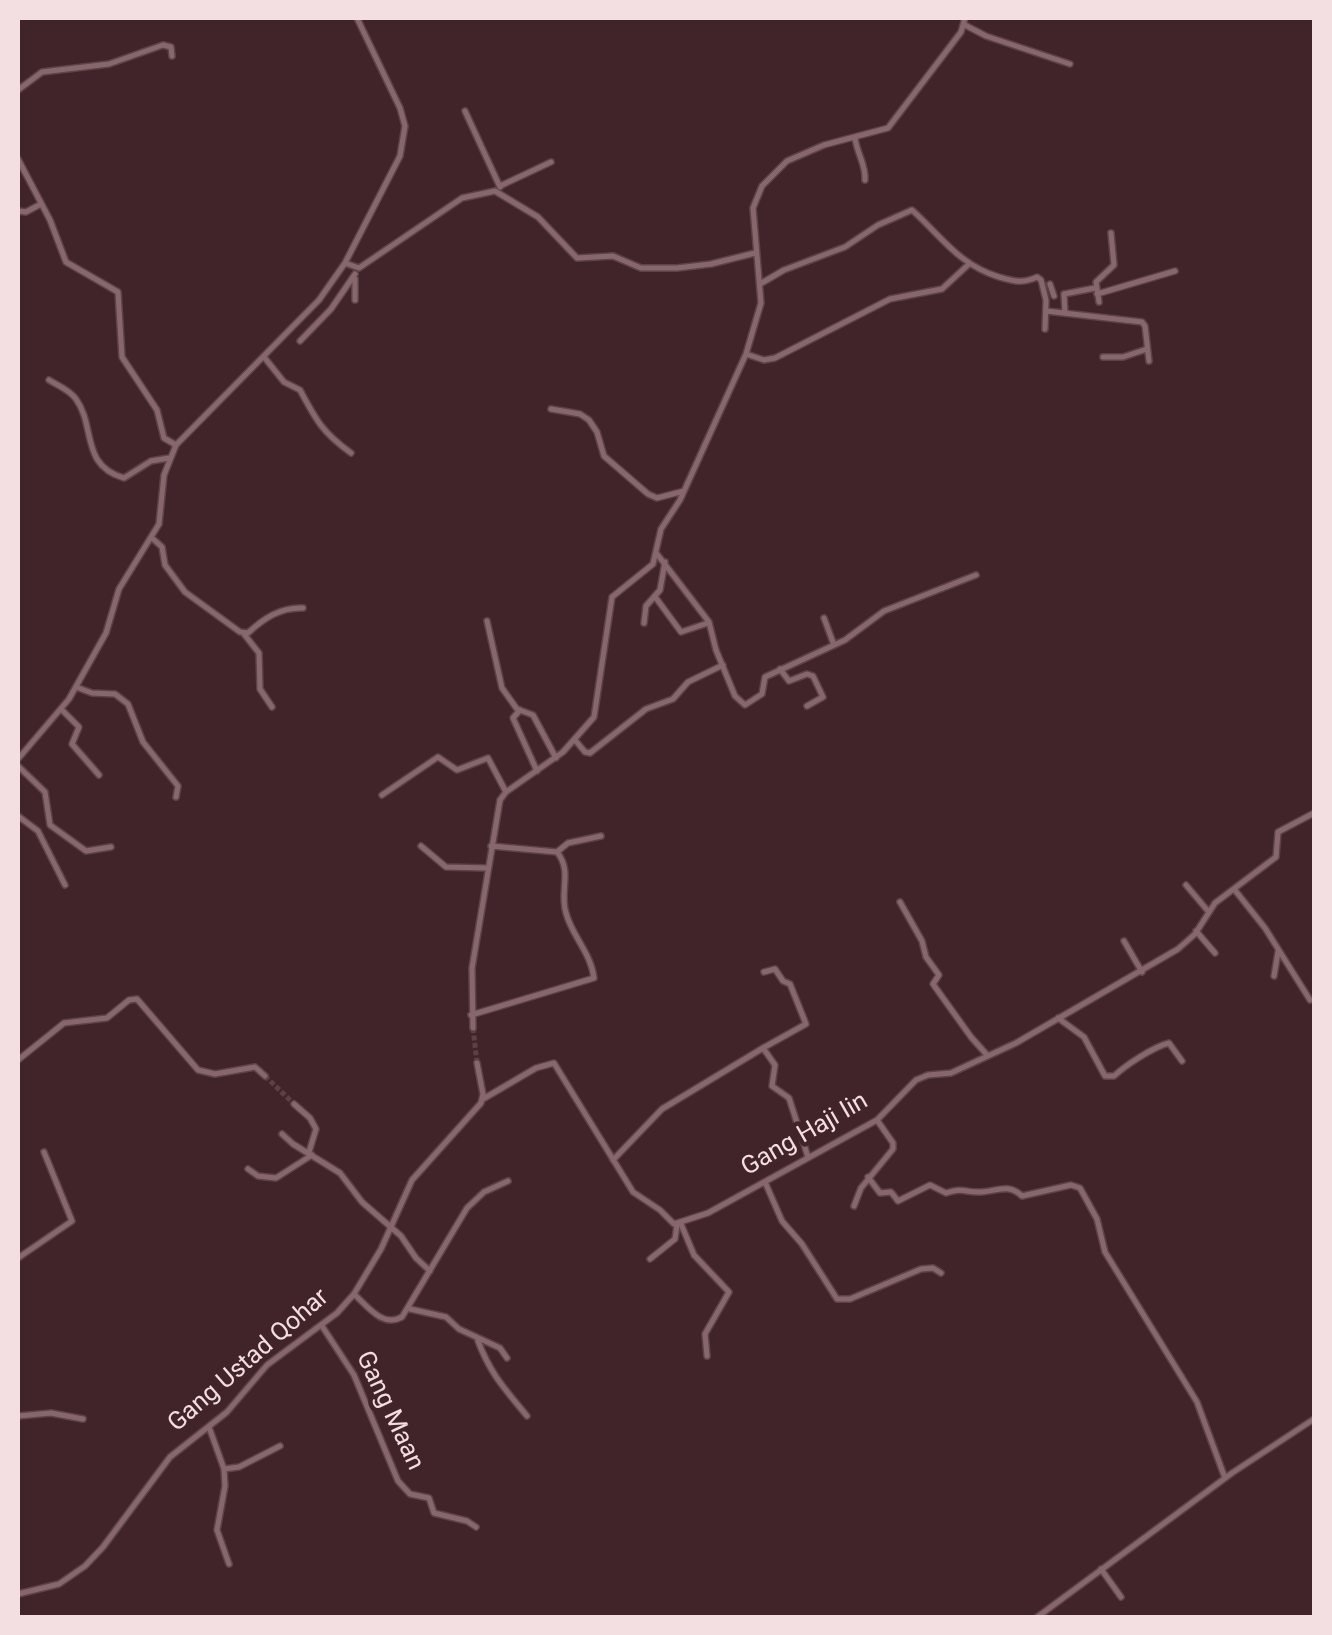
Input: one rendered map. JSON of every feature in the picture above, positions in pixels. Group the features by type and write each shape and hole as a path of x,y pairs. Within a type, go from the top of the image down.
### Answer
{"street":[{"path":"111,847 86,851 50,825 44,792 18,763 76,688 110,625 119,589 160,521 162,480 176,445 319,300 344,263 396,166 404,136 400,108 356,18"},
{"path":"473,1028 472,968 497,809 506,792 556,758 591,722 597,706 612,597 649,570 657,554 661,529 685,490 746,354 761,302 753,203 772,172 786,161 824,145 888,128 965,21 986,36 1070,64"},
{"path":"18,90 42,72 110,64 163,45 171,47 172,56"},
{"path":"465,111 499,189 542,220 576,258 612,256 641,268 676,268 711,264 755,252"},
{"path":"855,138 856,152 865,164 866,180"},
{"path":"18,159 68,264 118,292 124,361 157,410 164,438 176,445"},
{"path":"300,340 334,305 357,271 462,198 499,189 551,162"},
{"path":"18,211 26,212 42,204"},
{"path":"760,284 845,246 910,210 968,264 987,274 1022,283 1039,278 1049,284 1054,296"},
{"path":"1100,302 1096,291 1102,273 1114,265 1111,233"},
{"path":"344,263 357,271"},
{"path":"746,354 764,360 775,358 890,299 942,290 968,264"},
{"path":"355,300 357,271"},
{"path":"1065,313 1064,294 1096,291 1174,271"},
{"path":"1045,329 1049,284"},
{"path":"1046,311 1140,321 1145,326 1148,361"},
{"path":"1103,357 1123,357 1147,350"},
{"path":"264,356 284,382 300,390 307,409 322,430 351,453"},
{"path":"49,380 77,400 90,445 100,464 110,472 124,478 151,461 169,458"},
{"path":"551,409 580,414 589,420 598,432 602,452 653,497 685,490"},
{"path":"152,538 162,547 165,564 185,592 244,634 259,653 260,689 272,706"},
{"path":"657,554 709,622 736,699 747,705 762,694 763,678 851,636 884,611 976,575"},
{"path":"644,624 646,606 656,598 665,562"},
{"path":"656,598 681,632 709,622"},
{"path":"244,634 283,610 303,608"},
{"path":"824,618 834,645"},
{"path":"487,621 506,695 520,710 533,715 556,758"},
{"path":"576,740 590,754 646,709 672,699 688,682 723,665"},
{"path":"780,669 789,681 807,674 813,676 822,698 807,706"},
{"path":"76,688 114,694 128,704 142,742 178,786 176,796"},
{"path":"61,709 78,727 72,744 99,776"},
{"path":"520,710 514,718 537,771"},
{"path":"382,795 438,757 457,770 488,758 506,792"},
{"name":"Gang Haji Iin","path":"679,1224 708,1213 877,1120 916,1080 951,1073 988,1056 1178,949 1208,911 1276,858 1278,832 1314,813"},
{"path":"18,816 38,831 65,884"},
{"path":"491,846 557,852 568,844 601,836"},
{"path":"421,846 446,867 487,868"},
{"path":"471,1015 594,978 588,956 564,908 567,872 557,852"},
{"path":"1186,885 1208,911"},
{"path":"1234,889 1310,1000"},
{"path":"900,902 939,975 933,984 988,1056"},
{"path":"1196,931 1215,953"},
{"path":"1124,941 1142,972"},
{"path":"1274,976 1279,950"},
{"path":"614,1160 662,1109 806,1024 790,984 776,968 764,972"},
{"path":"18,1060 64,1023 108,1018 128,1000 136,999 198,1070 215,1074 255,1067 265,1076"},
{"path":"1058,1018 1084,1037 1105,1076 1114,1076 1126,1064 1141,1059 1163,1043 1169,1044 1182,1060"},
{"path":"763,1048 775,1064 772,1086 789,1098 808,1157"},
{"path":"477,1064 483,1099 536,1068 554,1063 632,1192 679,1224 694,1255 724,1283 728,1292 705,1334 706,1356"},
{"name":"Gang Ustad Qohar","path":"18,1594 58,1584 85,1566 158,1470 209,1428 268,1365 322,1326 354,1294 391,1228 412,1180 483,1099"},
{"path":"248,1169 258,1176 276,1178 310,1154 316,1129 294,1104"},
{"path":"854,1206 868,1178 894,1146 877,1120"},
{"path":"282,1134 340,1172 362,1202 402,1236 430,1272"},
{"path":"18,1258 72,1221 44,1152"},
{"path":"868,1178 880,1193 891,1192 898,1201 933,1184 946,1192 1007,1188 1015,1189 1021,1196 1072,1185 1080,1188 1097,1219 1105,1252 1197,1402 1225,1478"},
{"path":"354,1294 385,1320 398,1320 410,1308 472,1202 508,1181"},
{"path":"765,1182 782,1221 802,1244 837,1299 850,1299 921,1269 942,1272"},
{"path":"650,1258 675,1239 679,1224"},
{"path":"410,1308 446,1317 500,1348 507,1358"},
{"name":"Gang Maan","path":"322,1326 351,1369 398,1482 410,1494 429,1498 436,1514 476,1526"},
{"path":"477,1338 498,1385 527,1416"},
{"path":"18,1416 51,1413 83,1419"},
{"path":"1036,1618 1225,1478 1314,1419"},
{"path":"209,1428 224,1469 217,1530 228,1564"},
{"path":"224,1469 239,1467 280,1446"},
{"path":"1103,1572 1121,1598"}],"tunnel":[{"path":"473,1028 477,1063"},
{"path":"265,1076 294,1104"}]}
